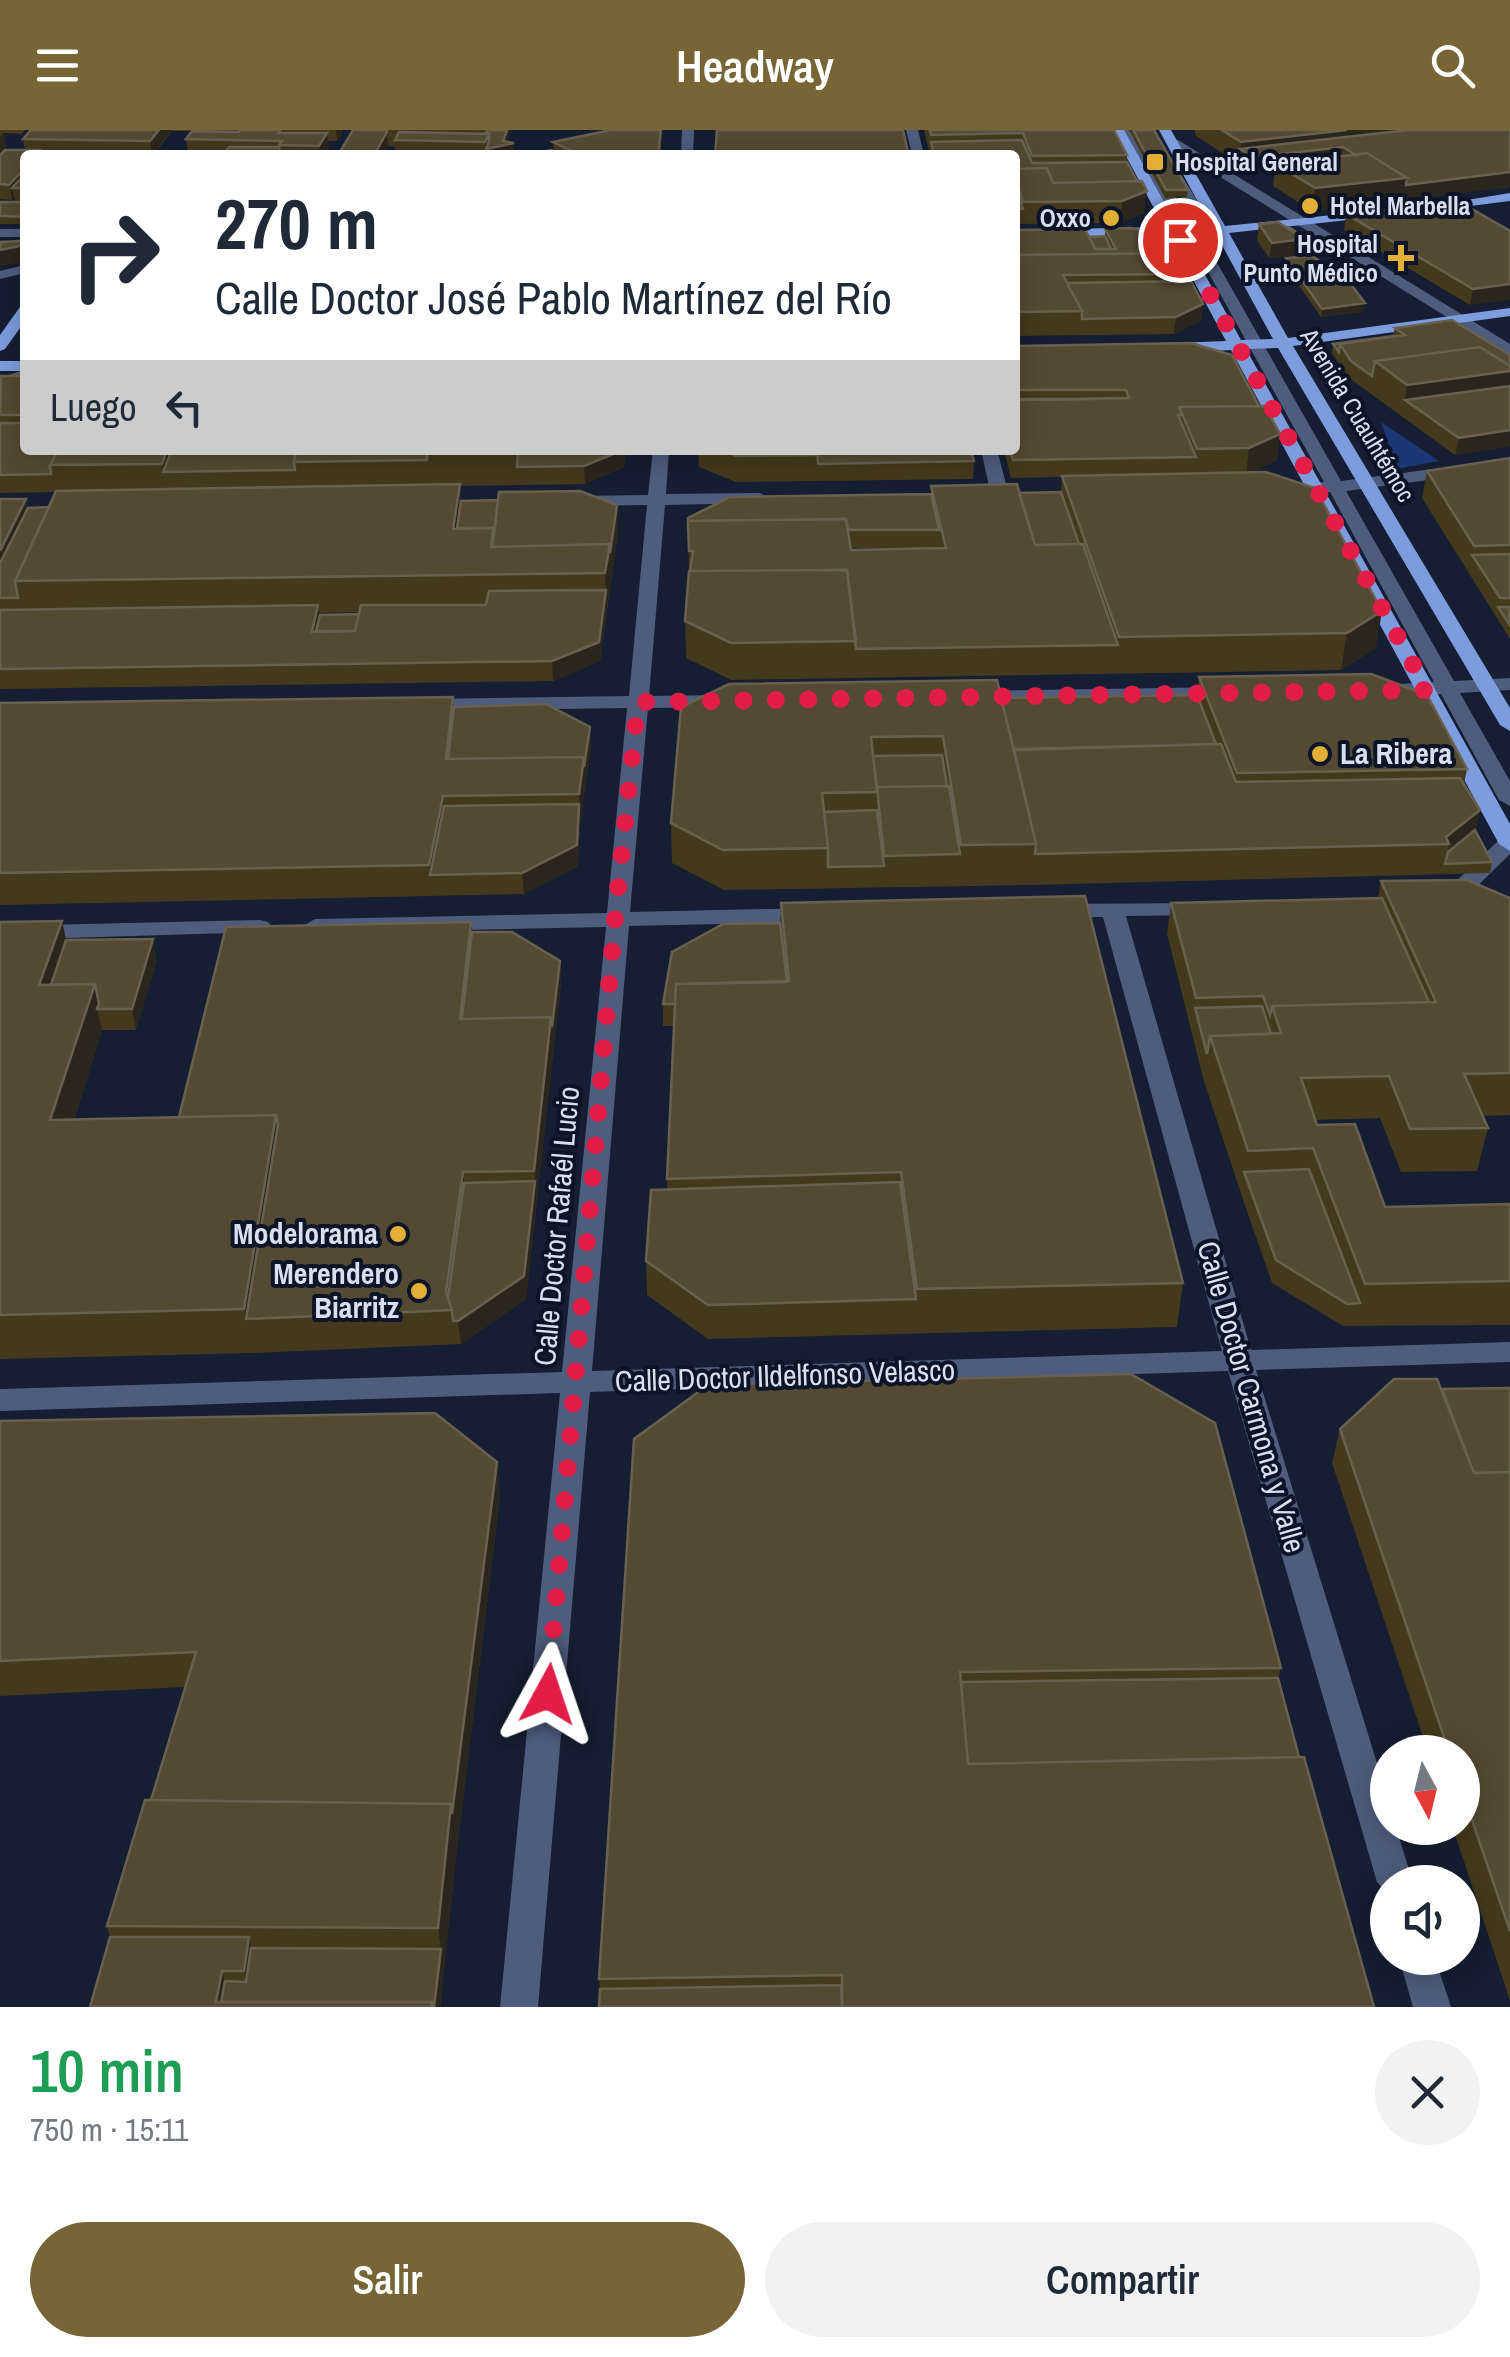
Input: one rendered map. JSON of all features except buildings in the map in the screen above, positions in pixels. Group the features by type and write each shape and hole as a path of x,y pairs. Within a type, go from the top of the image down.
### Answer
{"main road":[{"path":"1118,130 1182,230"},
{"name":"Avenida Cuauhtémoc","path":"1170,136 1283,342 1510,725"},
{"path":"1410,209 1510,197"},
{"path":"1020,234 1223,230 1392,211"},
{"path":"1159,348 1247,346 1510,312"},
{"path":"0,346 20,317"},
{"path":"1247,346 1315,489 1437,690 1510,844"}],"street":[{"path":"1129,130 1247,346 1337,487 1437,690 1510,800"},
{"path":"1148,130 1202,220 1182,230"},
{"path":"1170,136 1510,351"},
{"path":"1240,182 1263,180"},
{"path":"1450,204 1469,216"},
{"name":"Calle Doctor Rafaél Lucio","path":"519,2007 660,455"},
{"path":"989,455 991,495 1020,494"},
{"path":"1276,490 1369,485 1510,464"},
{"path":"557,501 771,498"},
{"path":"1368,691 1510,684"},
{"path":"954,697 1249,692"},
{"path":"399,706 737,700"},
{"path":"1480,900 1439,902 1510,844"},
{"path":"1034,911 1232,907"},
{"name":"Calle Doctor Carmona y Valle","path":"1113,910 1240,1362 1390,1865"},
{"path":"0,933 834,915"},
{"name":"Calle Doctor Ildelfonso Velasco","path":"0,1400 1510,1352"},
{"path":"1422,1975 1432,2007"}],"shaded area":[{"path":"1381,422 1439,461 1397,469"}],"place":[{"name":"Hospital General","path":"1155,162"},
{"name":"Hotel Marbella","path":"1310,206"},
{"name":"Oxxo","path":"1111,218"},
{"name":"Hospital Punto Médico","path":"1401,258"},
{"name":"La Ribera","path":"1320,754"},
{"name":"Modelorama","path":"398,1234"},
{"name":"Merendero Biarritz","path":"419,1291"}],"route":[{"path":"548,1694 615,918 638,702 1427,690 1180,240"}]}
